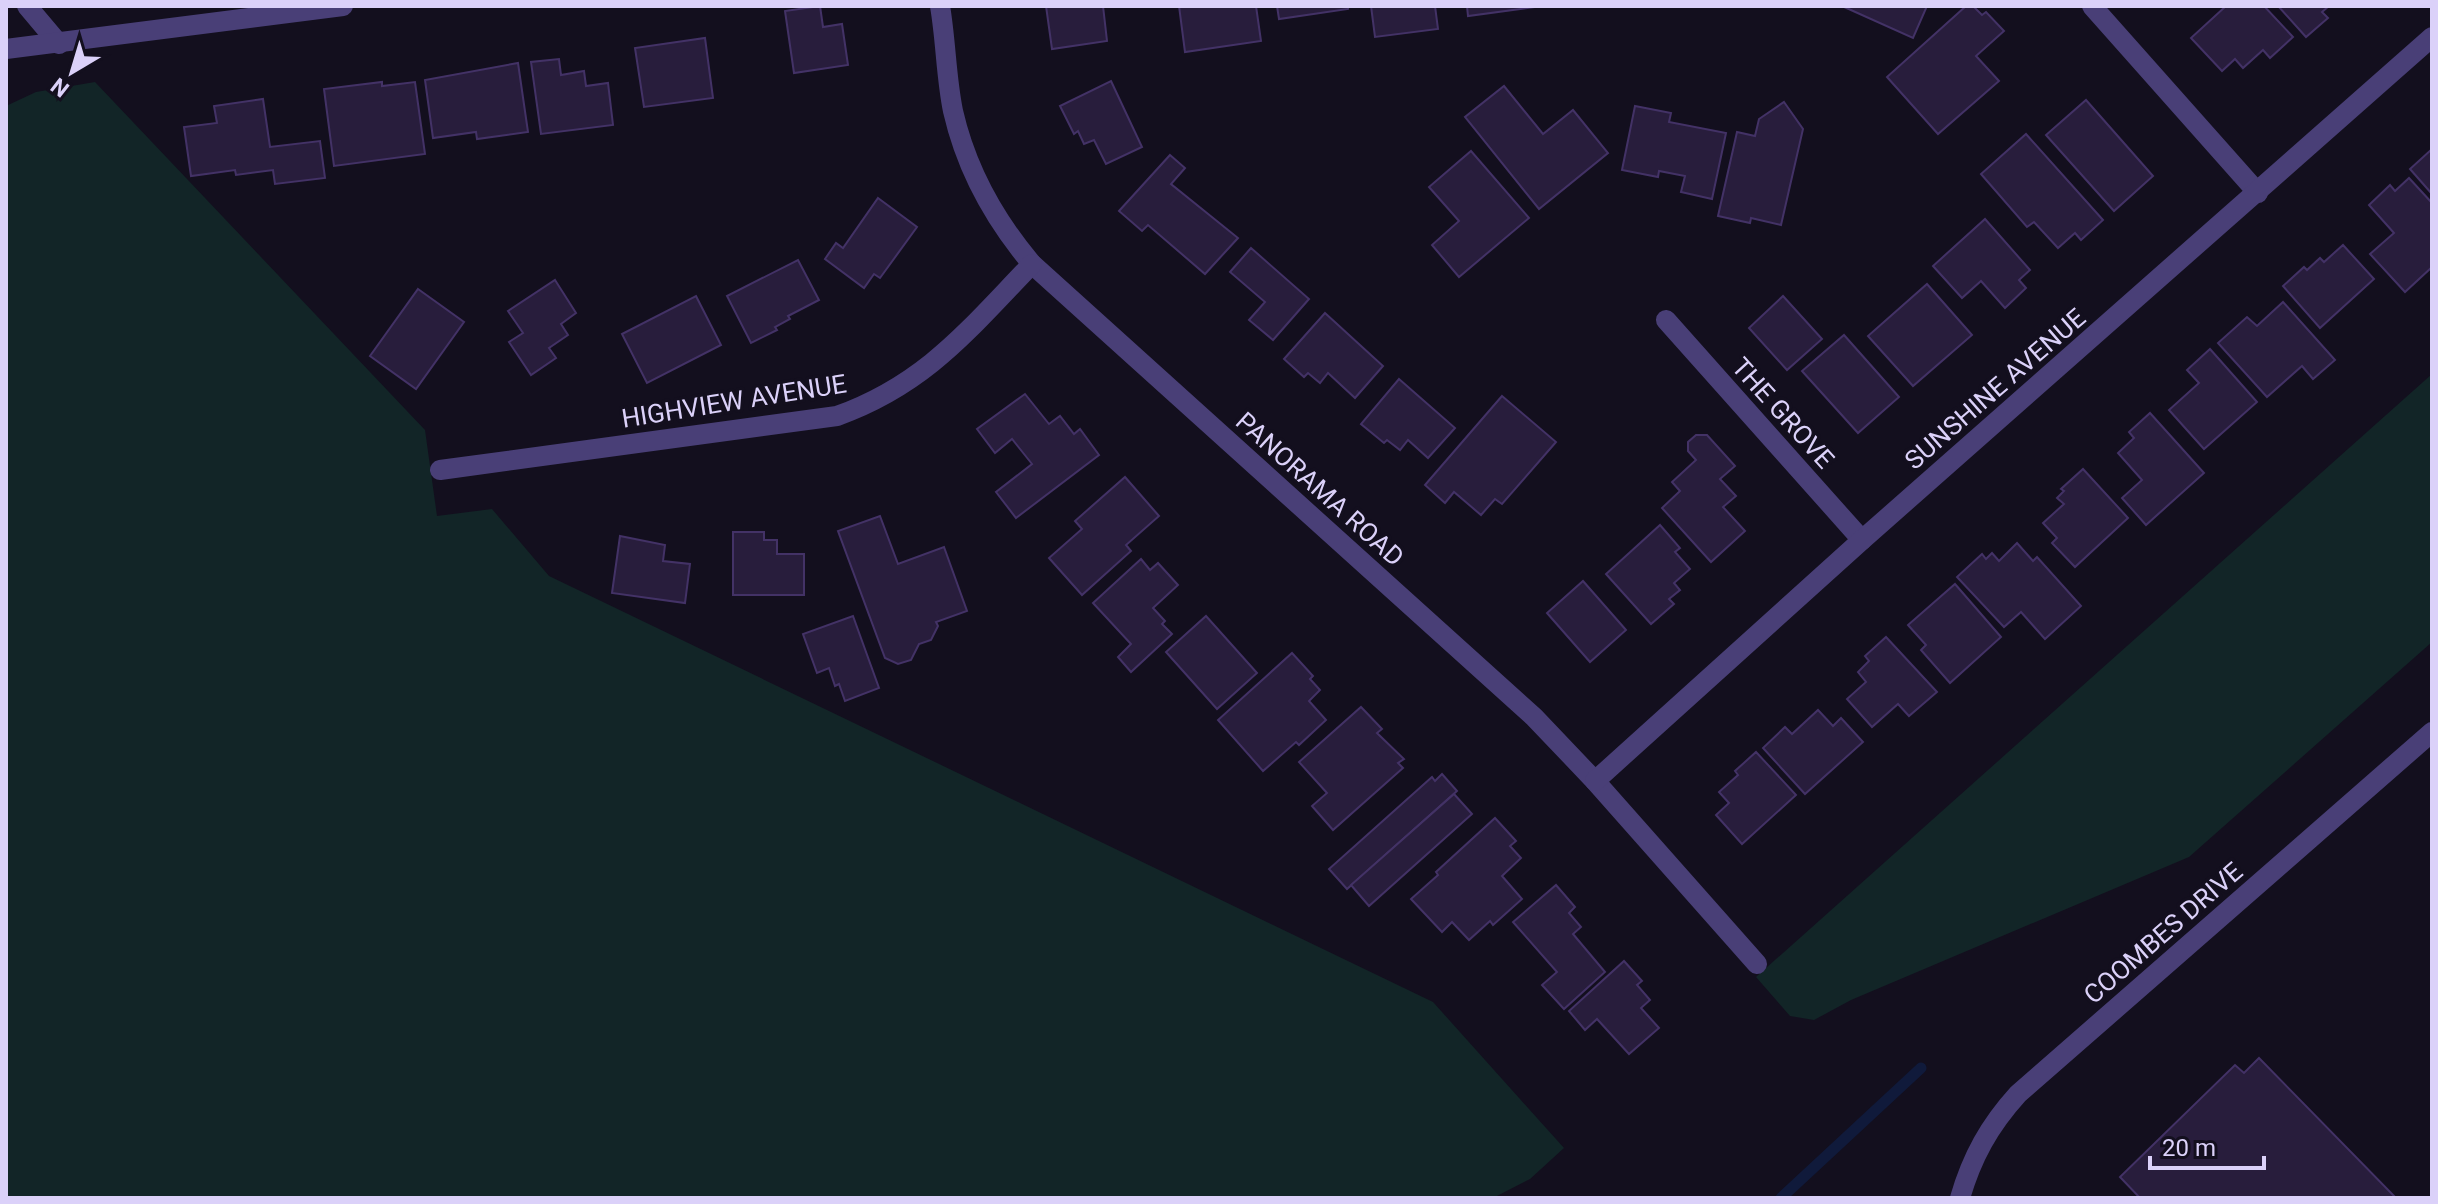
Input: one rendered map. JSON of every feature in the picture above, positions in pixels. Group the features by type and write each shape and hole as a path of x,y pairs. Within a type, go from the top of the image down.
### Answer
{"street":[{"path":"27,6 59,44"},
{"path":"6,49 343,6"},
{"name":"PANORAMA ROAD","path":"940,6 953,108 962,144 990,206 1012,241 1032,264 1508,693 1595,781 1757,964"},
{"path":"2092,6 2258,193"},
{"name":"SUNSHINE AVENUE","path":"1595,781 1862,540 2432,37"},
{"name":"HIGHVIEW AVENUE","path":"440,470 796,423 850,411 892,392 932,365 1032,264"},
{"name":"THE GROVE","path":"1666,320 1862,540"},
{"name":"COOMBES DRIVE","path":"1960,1198 1978,1148 1995,1119 2018,1094 2432,732"}],"green space":[{"path":"95,82 425,430 437,516 492,509 549,576 1433,1002 1564,1148 1530,1179 1493,1198 6,1198 6,106 36,92"},
{"path":"2432,374 2432,642 2189,857 1851,1000 1814,1020 1790,1016 1756,977"}],"building":[{"path":"820,6 823,27 842,24 848,65 794,73 785,11"},
{"path":"1046,6 1103,6 1107,41 1052,49"},
{"path":"1179,6 1256,6 1261,41 1185,52"},
{"path":"1277,6 1348,6 1348,9 1279,19"},
{"path":"1371,6 1435,6 1438,29 1375,37"},
{"path":"1467,6 1542,6 1468,16"},
{"path":"1842,6 1927,6 1913,38"},
{"path":"1966,6 1973,6 1982,15 1986,12 2004,31 1976,56 1999,81 1938,134 1887,77"},
{"path":"2226,6 2264,6 2293,37 2270,58 2263,50 2243,68 2235,59 2222,71 2191,38"},
{"path":"2278,6 2329,6 2322,12 2328,18 2306,37"},
{"path":"705,38 713,98 644,107 635,48"},
{"path":"559,59 561,75 584,71 586,86 608,83 613,125 541,134 531,62"},
{"path":"518,63 528,132 477,139 476,132 433,138 425,80"},
{"path":"1111,81 1142,147 1106,164 1094,140 1084,144 1078,131 1074,134 1060,106"},
{"path":"382,82 382,86 415,82 425,154 334,166 324,89"},
{"path":"1504,86 1543,134 1573,110 1608,153 1539,209 1465,117"},
{"path":"263,99 270,147 320,141 325,178 275,184 273,170 236,175 235,170 191,176 184,127 217,123 214,106"},
{"path":"2086,100 2153,176 2114,211 2046,135"},
{"path":"1784,102 1803,129 1781,225 1751,218 1750,223 1718,216 1737,132 1755,136 1759,119"},
{"path":"1635,106 1671,113 1669,122 1726,133 1712,199 1681,192 1685,176 1659,171 1658,177 1622,170"},
{"path":"2026,134 2103,220 2081,240 2075,233 2058,248 2034,222 2027,227 1981,174"},
{"path":"2432,149 2432,194 2410,169"},
{"path":"1471,151 1529,218 1459,277 1432,245 1459,221 1429,187"},
{"path":"1170,155 1185,168 1171,184 1238,238 1205,274 1148,225 1142,231 1119,211"},
{"path":"2409,178 2432,203 2432,267 2405,292 2370,254 2394,233 2369,205 2390,185 2395,191"},
{"path":"878,198 917,227 880,278 874,274 864,288 825,259 836,243 843,248"},
{"path":"1985,219 2030,270 2019,280 2026,288 2005,308 1981,281 1962,298 1933,266"},
{"path":"2343,245 2374,279 2320,328 2283,286 2304,267 2307,270 2320,258 2324,262"},
{"path":"1251,248 1309,299 1273,340 1249,320 1265,302 1230,272"},
{"path":"798,260 819,300 788,316 790,319 775,327 777,330 751,343 727,296"},
{"path":"555,280 576,313 561,324 568,335 549,348 556,358 531,375 509,342 523,333 508,311"},
{"path":"1927,284 1972,335 1913,386 1868,336"},
{"path":"418,289 464,322 416,389 370,356"},
{"path":"696,296 721,345 647,383 622,334"},
{"path":"1783,296 1822,339 1787,370 1749,328"},
{"path":"2283,302 2335,360 2313,379 2302,366 2267,397 2218,343 2247,317 2257,326"},
{"path":"1325,313 1383,366 1355,398 1328,373 1320,383 1308,373 1304,377 1284,359"},
{"path":"1844,335 1899,397 1858,433 1802,371"},
{"path":"2210,349 2257,402 2204,449 2169,410 2199,383 2187,370"},
{"path":"1399,379 1455,428 1428,458 1408,440 1400,450 1387,440 1384,443 1361,424"},
{"path":"1025,394 1049,424 1060,416 1074,434 1080,429 1099,455 1016,518 996,492 1032,464 1012,439 995,453 977,429"},
{"path":"1502,396 1556,442 1502,504 1495,499 1481,515 1454,492 1445,503 1425,485"},
{"path":"2150,413 2204,473 2146,525 2122,498 2142,480 2118,453 2134,438 2129,432"},
{"path":"1696,435 1707,435 1735,466 1720,479 1736,496 1723,507 1745,531 1711,562 1662,508 1680,491 1672,482 1696,460 1688,451 1688,442"},
{"path":"2083,469 2128,518 2075,567 2052,543 2057,538 2043,523 2064,504 2057,498 2064,491 2061,489"},
{"path":"1125,477 1159,516 1126,545 1131,551 1082,595 1049,558 1082,529 1075,521"},
{"path":"880,516 898,564 944,547 967,611 936,622 938,626 931,640 919,644 911,660 898,664 885,658 838,531"},
{"path":"1660,525 1680,548 1675,552 1690,569 1674,583 1680,590 1669,599 1674,604 1651,624 1606,574"},
{"path":"733,532 764,532 764,540 777,540 777,554 804,554 804,595 733,595"},
{"path":"620,536 665,545 663,561 690,564 685,603 612,593"},
{"path":"2017,543 2033,561 2037,557 2081,606 2045,639 2021,612 2004,627 1957,577 1982,554 1986,559 1992,553 1999,561"},
{"path":"1141,559 1150,570 1158,563 1178,585 1153,608 1172,634 1131,672 1118,657 1131,644 1093,603"},
{"path":"1583,581 1626,630 1590,662 1547,613"},
{"path":"1955,584 2001,637 1950,683 1921,650 1926,645 1908,625"},
{"path":"853,616 879,688 845,701 839,684 835,686 829,668 817,673 803,634"},
{"path":"1206,616 1257,673 1217,709 1166,652"},
{"path":"1886,637 1937,692 1909,716 1898,704 1872,727 1847,699 1866,682 1858,672 1869,661 1865,656"},
{"path":"1292,653 1313,676 1310,679 1320,690 1309,701 1326,720 1299,745 1296,742 1263,771 1218,720"},
{"path":"1361,707 1382,729 1377,733 1404,759 1398,763 1403,768 1333,830 1312,806 1327,793 1299,762"},
{"path":"1818,710 1833,726 1841,718 1863,742 1805,794 1763,748 1785,727 1792,734"},
{"path":"1756,752 1796,795 1742,844 1716,815 1729,803 1719,792 1738,775 1735,771"},
{"path":"1442,774 1457,791 1347,889 1329,869 1432,777 1435,781"},
{"path":"1454,794 1472,814 1369,906 1351,885"},
{"path":"1495,818 1516,841 1510,846 1521,858 1502,876 1522,899 1493,925 1490,921 1469,940 1452,922 1442,932 1411,899"},
{"path":"1556,885 1575,907 1569,913 1581,927 1573,934 1605,972 1564,1009 1542,985 1557,972 1513,922"},
{"path":"1624,961 1642,981 1637,985 1650,1000 1641,1008 1659,1028 1629,1054 1597,1019 1585,1030 1569,1011"},
{"path":"2259,1058 2396,1198 2140,1198 2120,1177 2235,1065 2244,1073"}],"waterway":[{"path":"1781,1198 1921,1068"}]}
